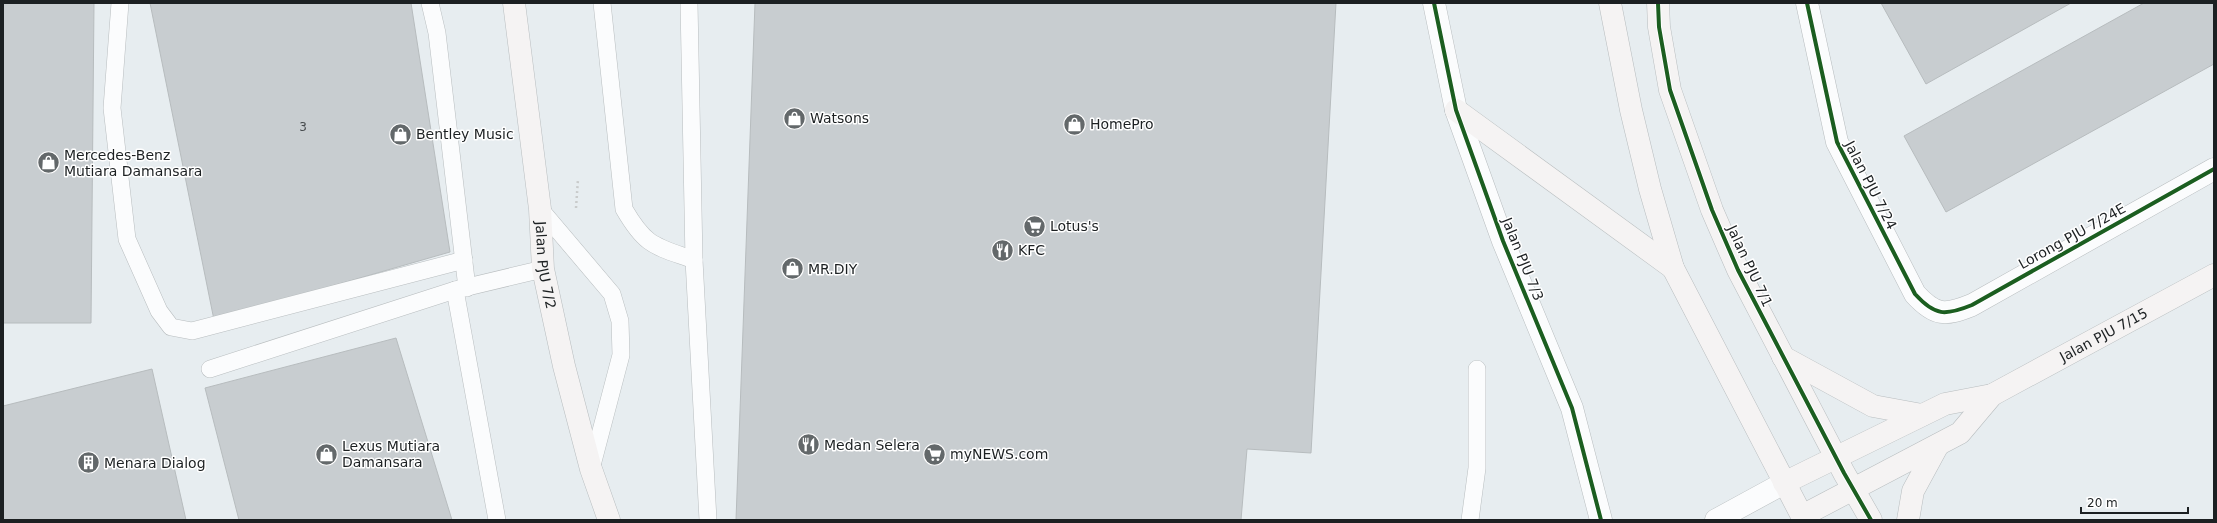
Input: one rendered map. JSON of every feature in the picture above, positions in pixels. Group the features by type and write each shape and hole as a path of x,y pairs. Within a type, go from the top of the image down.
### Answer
{"street":[{"name":"Jalan PJU 7/2","path":"514,3 540,209 543,269 564,366 591,469 609,520"},
{"name":"Jalan PJU 7/3","path":"1434,3 1456,110 1503,241 1572,408 1601,520"},
{"path":"1610,3 1631,110 1650,189 1673,268 1784,483 1801,519"},
{"name":"Jalan PJU 7/1","path":"1658,3 1659,27 1670,90 1712,210 1738,270 1852,489 1871,520"},
{"name":"Jalan PJU 7/24","path":"1807,3 1836,142 1915,294 1926,307 1939,313"},
{"path":"1456,110 1673,268"},
{"name":"Lorong PJU 7/24E","path":"1939,313 1956,311 1972,305 2214,169"},
{"name":"Jalan PJU 7/15","path":"1784,483 1835,456 1945,404 1992,395 2214,274"},
{"path":"1783,357 1873,406 1922,415"},
{"name":"Jalan PJU 7/15","path":"1801,519 1852,489 1960,433 1992,395"},
{"path":"1908,520 1913,491 1938,445"},
{"path":"1716,520 1784,483"}],"lane":[{"path":"120,3 112,108 127,239 158,311 171,327 192,331 464,260"},
{"path":"430,3 437,33 464,260 461,289 497,520"},
{"path":"602,3 624,209 636,230 650,244 694,260"},
{"path":"689,3 694,260 708,520"},
{"path":"540,209 612,294 620,321 621,355 591,469"},
{"path":"210,369 461,289 543,269"},
{"path":"1470,520 1477,468 1478,369"}],"building":[{"name":"Mercedes-Benz Mutiara Damansara","path":"3,3 94,3 91,323 3,323"},
{"path":"150,3 411,3 450,252 214,320"},
{"name":"Lotus's","path":"755,3 1336,3 1311,453 1247,449 1241,520 736,520"},
{"path":"1881,3 2071,3 1926,84"},
{"path":"2144,3 2214,3 2214,64 1946,212 1904,136"},
{"name":"Lexus Mutiara Damansara","path":"396,338 452,520 239,520 205,388"},
{"name":"Menara Dialog","path":"152,369 186,520 3,520 3,406"}],"cycle path":[{"path":"1434,3 1456,110 1503,241 1572,408 1601,520"},
{"path":"1658,3 1659,27 1670,90 1712,210 1738,270 1844,473 1871,520"},
{"path":"1807,3 1837,142 1915,294 1929,307 1935,310 1941,312 1955,311 1972,305 2214,169"}],"place":[{"name":"Watsons","path":"794,118"},
{"name":"HomePro","path":"1075,124"},
{"name":"Bentley Music","path":"401,134"},
{"name":"Mercedes-Benz Mutiara Damansara","path":"48,163"},
{"name":"Lotus's","path":"1035,226"},
{"name":"KFC","path":"1002,250"},
{"name":"MR.DIY","path":"793,269"},
{"name":"Medan Selera","path":"809,445"},
{"name":"Lexus Mutiara Damansara","path":"327,454"},
{"name":"myNEWS.com","path":"935,454"},
{"name":"Menara Dialog","path":"88,463"}]}
